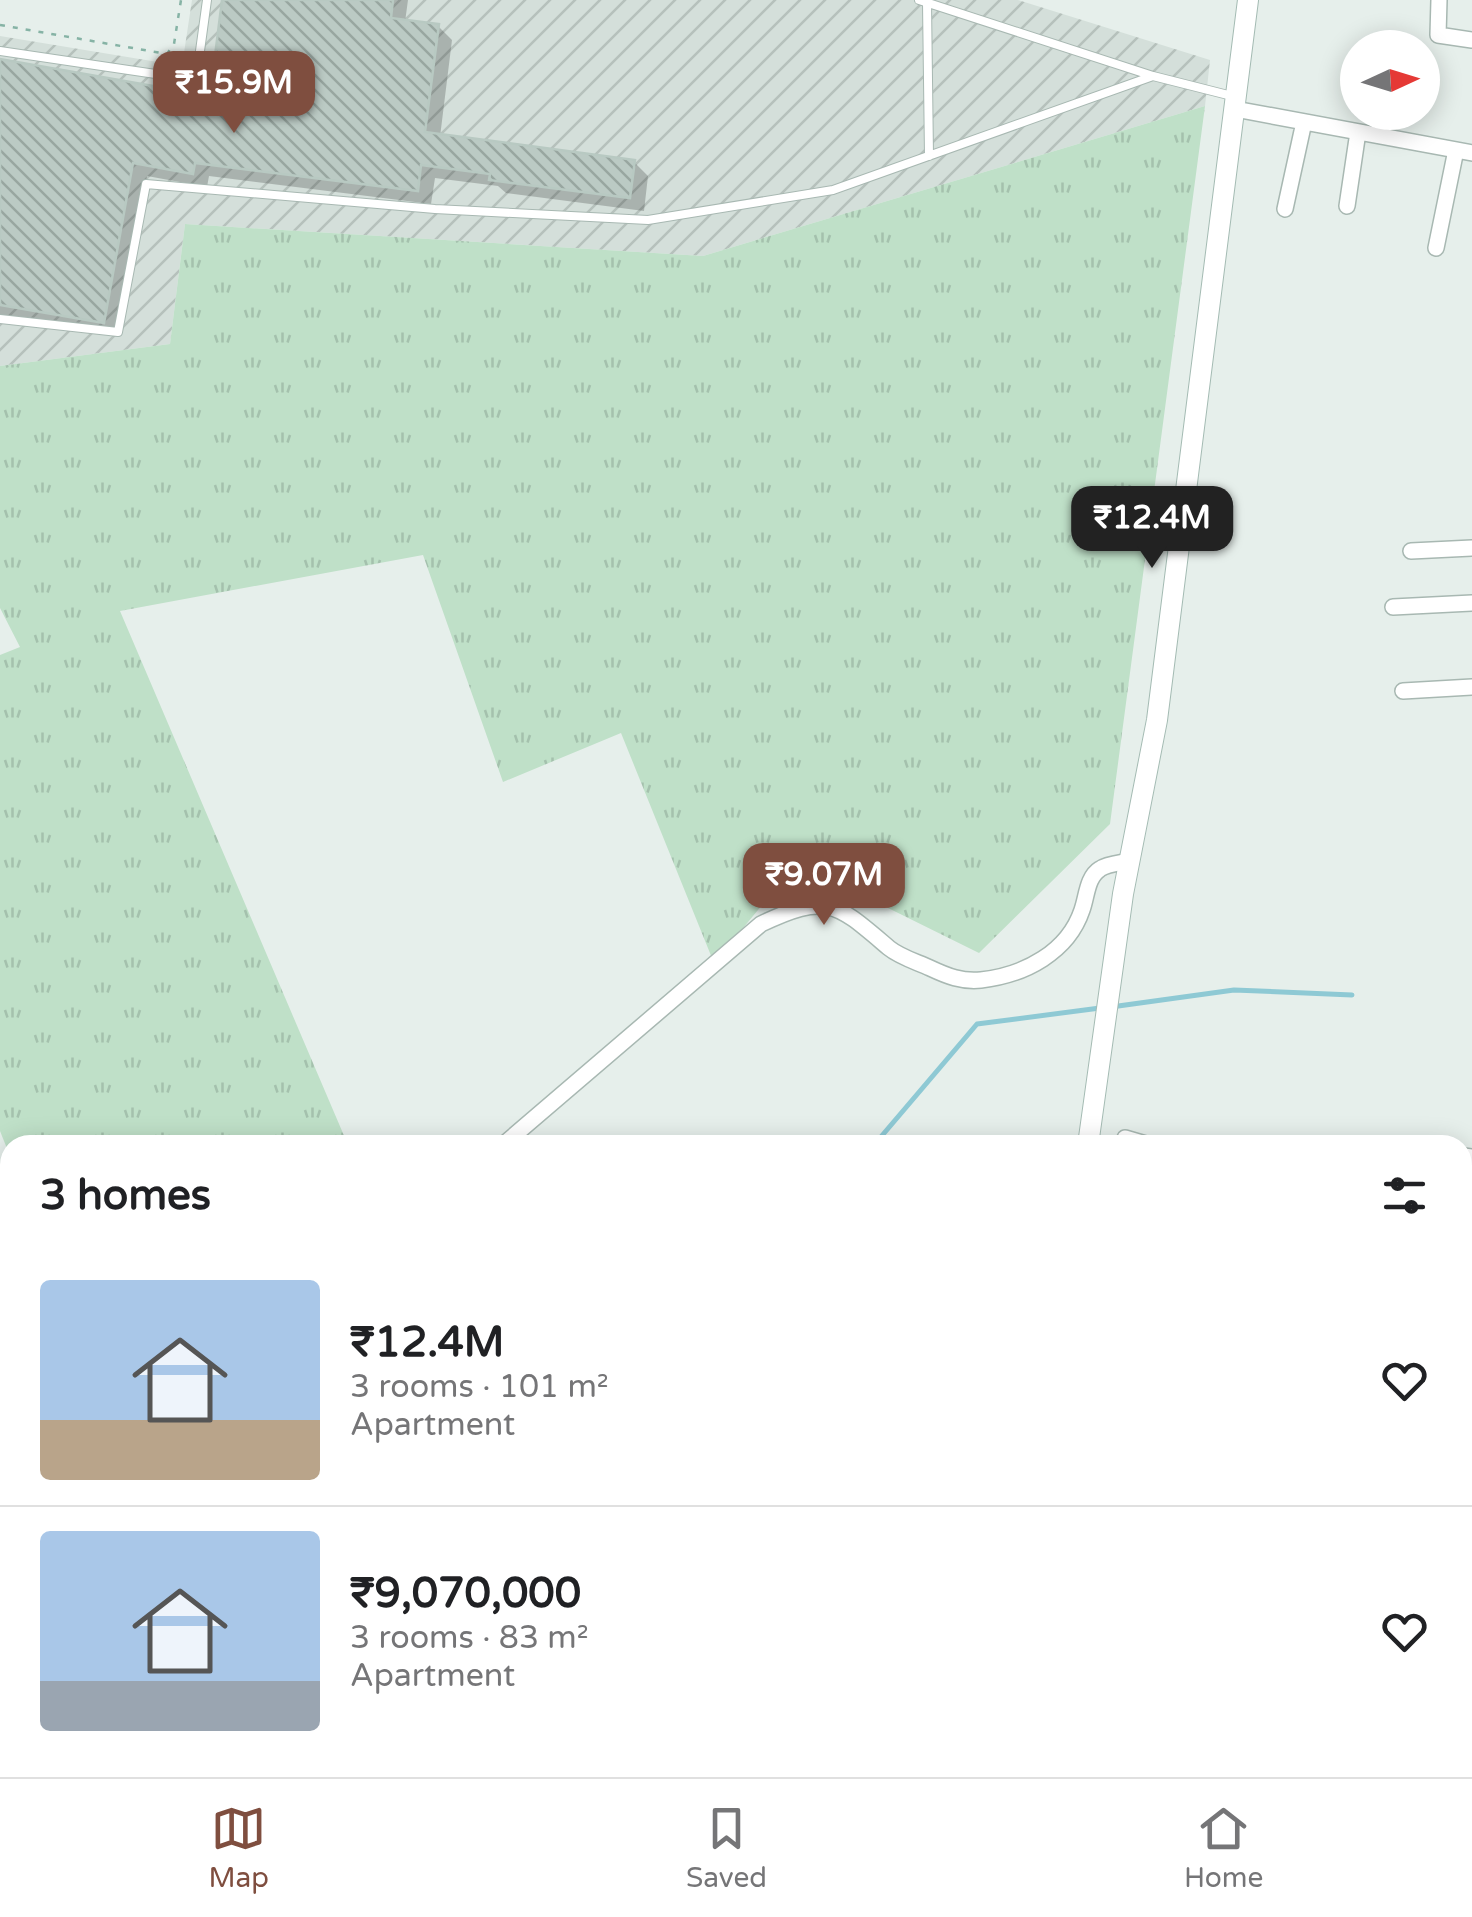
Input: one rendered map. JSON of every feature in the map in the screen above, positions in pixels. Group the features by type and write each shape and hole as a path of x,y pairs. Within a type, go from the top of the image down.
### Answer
{"street":[{"path":"1089,1135 1184,528 1248,0"},
{"path":"1439,0 1438,34 1472,40"},
{"path":"1235,103 1304,122 1464,152 1436,248"},
{"path":"1285,209 1304,122"},
{"path":"1347,206 1358,132"},
{"path":"1411,551 1472,548"},
{"path":"1393,607 1472,603"},
{"path":"1403,691 1472,687"},
{"path":"514,1135 761,924 790,910 830,905 853,915 891,950 954,979 980,980 1014,971 1058,950 1071,936 1090,881 1100,868 1130,861"}],"lane":[{"path":"0,51 196,80 207,0"},
{"path":"929,156 923,1 1235,103"},
{"path":"0,319 118,332 146,184 435,209 648,220 834,190 1153,76"}],"path":[{"path":"0,25 167,54 174,44 181,0"}],"shaded area":[{"path":"192,0 1018,0 1210,60 1205,106 703,256 185,224 170,344 0,366 0,36 182,66"}],"green space":[{"path":"1205,106 1110,824 979,953 797,863 714,963 621,733 503,782 423,555 120,611 344,1135 2,1135 0,655 20,647 0,608 0,366 170,344 185,224 703,256"}],"building":[{"path":"222,0 393,0 391,18 439,24 425,132 635,160 630,198 489,180 490,174 421,165 418,191 195,163 193,174 133,163 104,323 0,305 0,59 210,96"}],"waterway":[{"path":"1111,1007 1234,990 1352,995"},
{"path":"883,1135 977,1024 1100,1008"}]}
